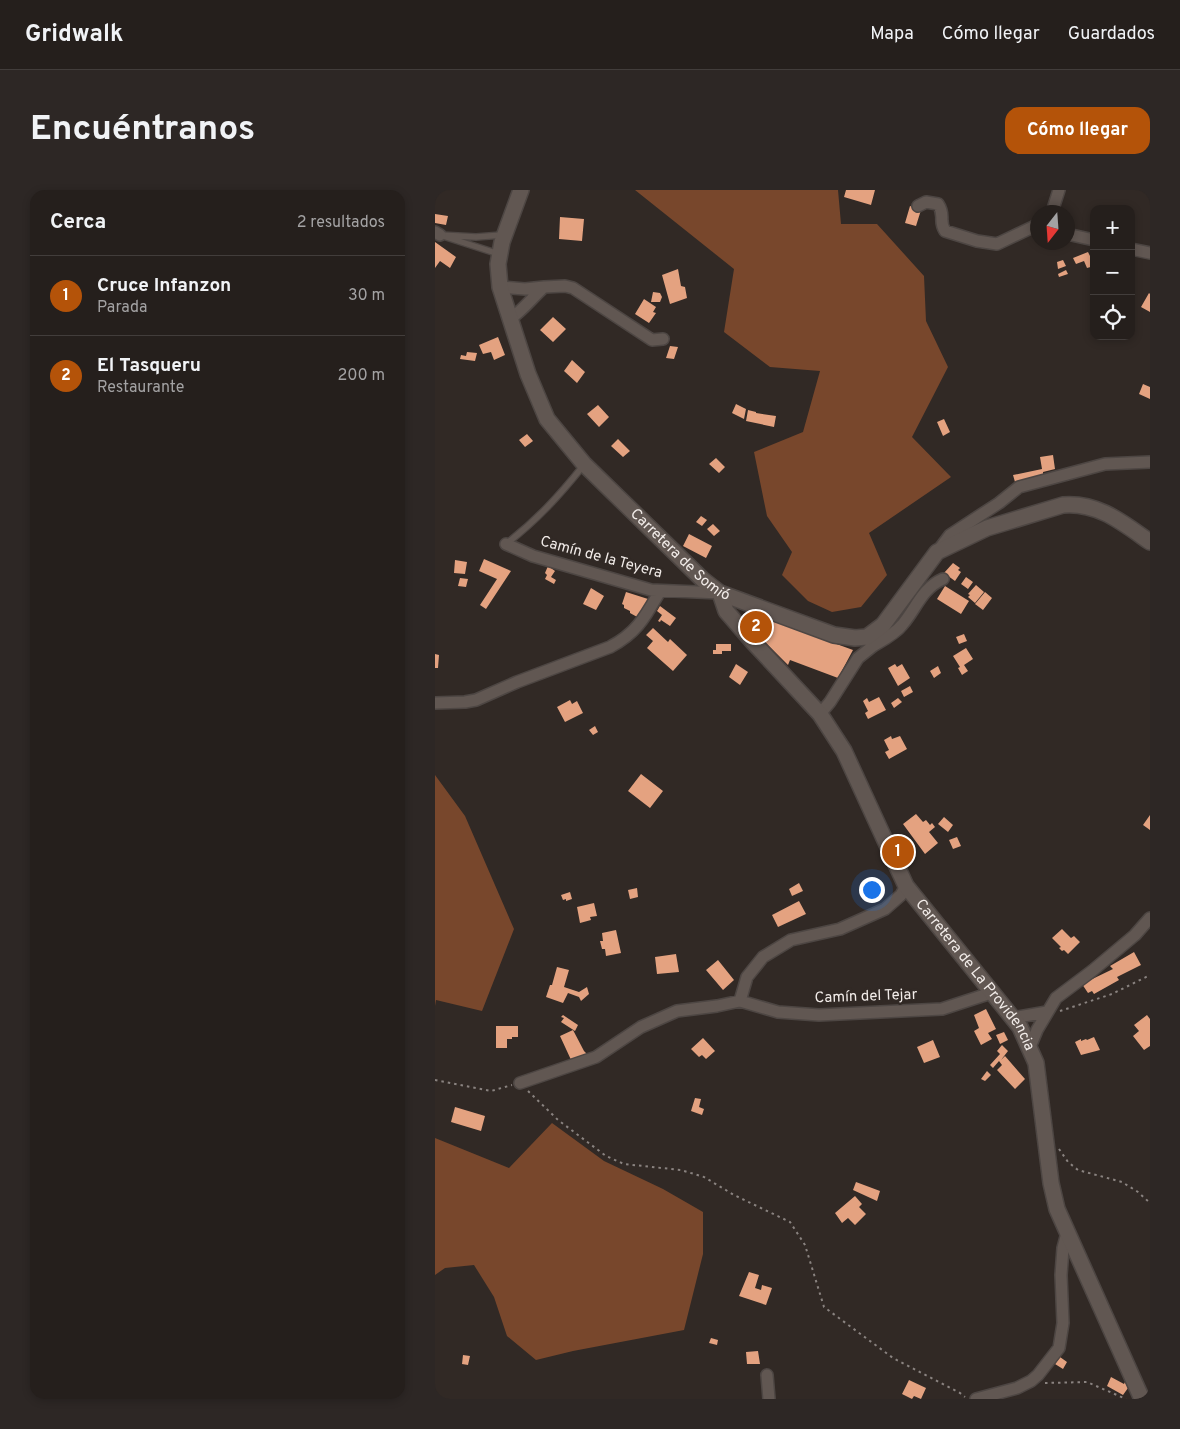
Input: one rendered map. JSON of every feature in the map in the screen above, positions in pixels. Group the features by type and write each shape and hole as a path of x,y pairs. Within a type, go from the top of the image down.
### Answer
{"street":[{"name":"Carretera de Somió","path":"521,190 500,254 498,264 500,287 509,320 528,374 547,419 584,464 702,579 720,593 834,635 870,642"},
{"path":"1054,205 1059,190"},
{"path":"918,206 926,202 938,204 943,211 942,226 945,232 977,241 997,244 1030,228"},
{"path":"1075,236 1090,239"},
{"path":"1135,249 1150,253"},
{"path":"500,287 525,289 565,286 573,288 652,340 663,339"},
{"path":"509,320 544,287"},
{"path":"820,714 830,702 858,658 950,535 1019,488 1105,464 1150,462"},
{"path":"937,552 987,528 1063,505 1077,504 1088,506 1113,516 1150,542"},
{"name":"Camín de la Teyera","path":"506,544 533,556 644,588 660,591 720,593"},
{"path":"870,642 902,626 927,589 935,582 943,579"},
{"path":"435,703 475,700 610,647 639,626 660,591"},
{"name":"Carretera de La Providencia","path":"720,593 726,611 820,714 845,751 907,886 1020,1027 1036,1063 1040,1081 1051,1183 1057,1208 1142,1399"},
{"path":"520,1083 596,1057 641,1027 677,1012 740,1001 747,977 763,957 791,940 840,929 885,909 901,895 907,886"},
{"path":"1030,1047 1037,1030 1056,998 1135,935 1150,918"},
{"name":"Camín del Tejar","path":"740,1001 778,1012 819,1015 942,1009 991,993"},
{"path":"1012,1018 1047,1012"},
{"path":"1028,1015 1034,1021 1037,1030"},
{"path":"976,1399 1017,1388 1031,1381 1059,1348 1063,1323 1061,1275 1063,1248 1067,1233"},
{"path":"767,1375 769,1399"}],"lane":[{"path":"438,234 476,237 505,235"},
{"path":"438,234 500,254"},
{"path":"506,544 529,526 560,496 584,464"}],"path":[{"path":"1047,1012 1062,1011 1112,994 1150,974"},
{"path":"435,1080 491,1091 520,1083 558,1120 606,1156 624,1164 681,1170 704,1177 734,1195 789,1222 805,1245 824,1307 893,1358 960,1392 967,1399"},
{"path":"1046,1142 1056,1145 1068,1162 1078,1170 1122,1182 1138,1192 1150,1203"},
{"path":"1031,1381 1050,1384 1087,1382 1126,1399"}],"shaded area":[{"path":"635,190 838,190 841,224 877,224 924,276 926,321 948,367 912,437 951,477 869,533 887,575 861,607 832,612 808,601 782,575 792,552 767,516 754,452 803,432 820,371 770,367 724,332 734,269"},
{"path":"435,775 465,816 514,929 482,1011 436,1000 435,1006"},
{"path":"552,1123 604,1161 663,1189 703,1212 703,1254 684,1330 536,1360 507,1336 494,1297 474,1265 445,1268 435,1275 435,1138 509,1168"}],"building":[{"path":"846,190 875,190 871,205 844,197"},
{"path":"910,206 921,210 916,226 905,223"},
{"path":"435,214 448,216 446,225 435,223"},
{"path":"560,217 584,219 582,241 559,239"},
{"path":"435,242 456,257 450,268 440,261 435,268"},
{"path":"1088,252 1090,267 1087,268 1084,261 1076,264 1073,258"},
{"path":"1063,260 1066,266 1058,269 1057,262"},
{"path":"678,269 681,286 685,287 687,298 670,304 662,275"},
{"path":"1066,270 1068,274 1059,277 1058,274"},
{"path":"653,292 660,293 662,297 660,302 651,302"},
{"path":"1150,294 1150,312 1141,307"},
{"path":"644,299 656,307 653,312 656,313 649,323 635,314"},
{"path":"553,317 566,329 553,342 540,330"},
{"path":"498,337 505,355 494,360 491,352 483,354 479,345"},
{"path":"670,346 678,347 674,359 666,358"},
{"path":"467,352 477,353 475,361 460,359 461,355 466,356"},
{"path":"572,360 585,372 577,383 564,371"},
{"path":"1143,384 1150,387 1150,399 1139,394"},
{"path":"736,404 746,409 744,419 732,413"},
{"path":"598,405 609,417 599,427 587,414"},
{"path":"748,410 776,416 774,427 746,421"},
{"path":"944,419 950,432 943,436 937,422"},
{"path":"527,434 533,441 525,447 519,440"},
{"path":"618,439 630,451 623,457 611,446"},
{"path":"1053,455 1055,469 1043,472 1043,476 1015,482 1013,475 1042,469 1040,457"},
{"path":"716,458 725,467 719,473 709,464"},
{"path":"701,516 707,520 702,526 696,522"},
{"path":"713,524 720,531 714,536 707,529"},
{"path":"689,534 712,546 706,558 683,546"},
{"path":"484,559 511,571 486,609 480,605 497,579 479,571"},
{"path":"455,560 467,562 465,574 454,573"},
{"path":"953,563 960,568 958,570 961,572 955,581 944,573"},
{"path":"548,566 555,571 551,577 556,580 554,584 545,579"},
{"path":"966,577 973,582 968,589 961,584"},
{"path":"460,578 468,579 466,587 458,586"},
{"path":"976,585 984,592 975,603 968,597 970,595 968,594"},
{"path":"945,586 969,601 961,614 937,599"},
{"path":"591,588 604,596 596,610 583,604"},
{"path":"626,592 648,599 645,609 639,618 630,613 622,604"},
{"path":"985,592 992,598 983,610 975,604"},
{"path":"660,606 676,618 670,626 661,620 660,622 658,621 662,615 657,611"},
{"path":"748,612 853,650 838,678 790,660 788,665 742,619"},
{"path":"653,628 668,642 670,639 687,655 673,671 647,648 653,641 646,635"},
{"path":"964,634 967,641 959,644 956,637"},
{"path":"716,644 731,644 731,651 713,654 713,650 716,650"},
{"path":"966,648 973,659 964,665 968,671 962,675 958,668 960,667 953,656"},
{"path":"435,654 439,655 438,668 435,668"},
{"path":"736,664 748,672 740,685 729,677"},
{"path":"895,664 897,667 902,664 910,678 898,686 888,668"},
{"path":"938,666 941,673 934,678 930,671"},
{"path":"910,686 913,692 904,697 901,691"},
{"path":"879,697 886,710 868,719 865,713 868,711 863,701 867,698 869,702"},
{"path":"898,698 902,702 894,708 891,703"},
{"path":"570,700 572,704 577,701 583,713 565,722 557,707"},
{"path":"595,726 598,732 593,735 589,730"},
{"path":"891,736 892,739 900,736 907,749 889,759 885,752 889,750 884,740"},
{"path":"641,774 663,791 650,808 628,791"},
{"path":"916,814 923,822 926,820 935,827 929,832 938,843 925,854 903,824"},
{"path":"1150,815 1150,830 1143,825"},
{"path":"944,817 953,825 948,832 938,824"},
{"path":"957,837 961,846 953,849 949,840"},
{"path":"799,883 803,891 792,896 789,889"},
{"path":"637,888 638,897 630,899 628,890"},
{"path":"570,892 572,899 563,900 561,895"},
{"path":"799,901 806,914 778,927 772,915"},
{"path":"594,903 597,916 590,917 591,920 580,923 577,907"},
{"path":"1062,929 1071,938 1074,936 1080,942 1068,954 1059,948 1061,947 1052,938"},
{"path":"616,930 621,953 606,956 605,949 602,949 600,941 603,941 602,933"},
{"path":"1134,952 1141,965 1117,977 1119,980 1094,994 1092,991 1088,993 1082,984 1113,969 1110,966"},
{"path":"676,954 679,972 657,974 655,957"},
{"path":"718,960 734,980 723,990 706,970"},
{"path":"557,967 569,970 564,987 579,992 587,987 589,994 581,1001 579,997 568,993 563,1003 546,997 550,985 552,985"},
{"path":"986,1009 996,1029 988,1033 992,1039 981,1045 974,1031 979,1028 974,1015"},
{"path":"563,1015 578,1025 575,1031 561,1022 564,1018 561,1017"},
{"path":"1147,1015 1150,1019 1150,1046 1144,1050 1133,1036 1139,1031 1134,1025"},
{"path":"496,1026 518,1026 518,1037 507,1039 507,1048 496,1048"},
{"path":"573,1030 584,1051 589,1056 572,1062 560,1036"},
{"path":"1004,1032 1008,1040 1000,1044 996,1035"},
{"path":"1094,1037 1100,1050 1081,1055 1075,1042"},
{"path":"703,1038 715,1051 706,1059 702,1055 699,1057 691,1049"},
{"path":"933,1040 940,1057 924,1063 917,1047"},
{"path":"1002,1045 1008,1051 1001,1060 1005,1056 1025,1079 1015,1089 997,1070 1002,1065 999,1061 993,1068 990,1065 1000,1054 997,1051"},
{"path":"987,1071 991,1075 985,1081 981,1079"},
{"path":"695,1098 701,1099 699,1107 704,1109 702,1115 691,1111"},
{"path":"455,1107 485,1116 481,1131 451,1122"},
{"path":"856,1182 880,1191 877,1201 853,1190"},
{"path":"855,1196 862,1204 859,1207 866,1214 855,1225 848,1218 842,1223 835,1213"},
{"path":"749,1272 759,1275 755,1288 761,1290 762,1285 772,1288 766,1305 739,1296"},
{"path":"711,1338 718,1340 717,1345 709,1343"},
{"path":"758,1351 760,1364 747,1364 746,1352"},
{"path":"463,1355 470,1356 468,1365 462,1364"},
{"path":"1060,1357 1067,1362 1063,1369 1055,1364"},
{"path":"1111,1377 1124,1384 1125,1382 1128,1388 1123,1395 1107,1386"},
{"path":"909,1380 926,1388 921,1399 914,1396 912,1399 902,1394"}],"place":[{"name":"El Tasqueru","path":"756,627"},
{"name":"Cruce Infanzon","path":"898,852"}]}
